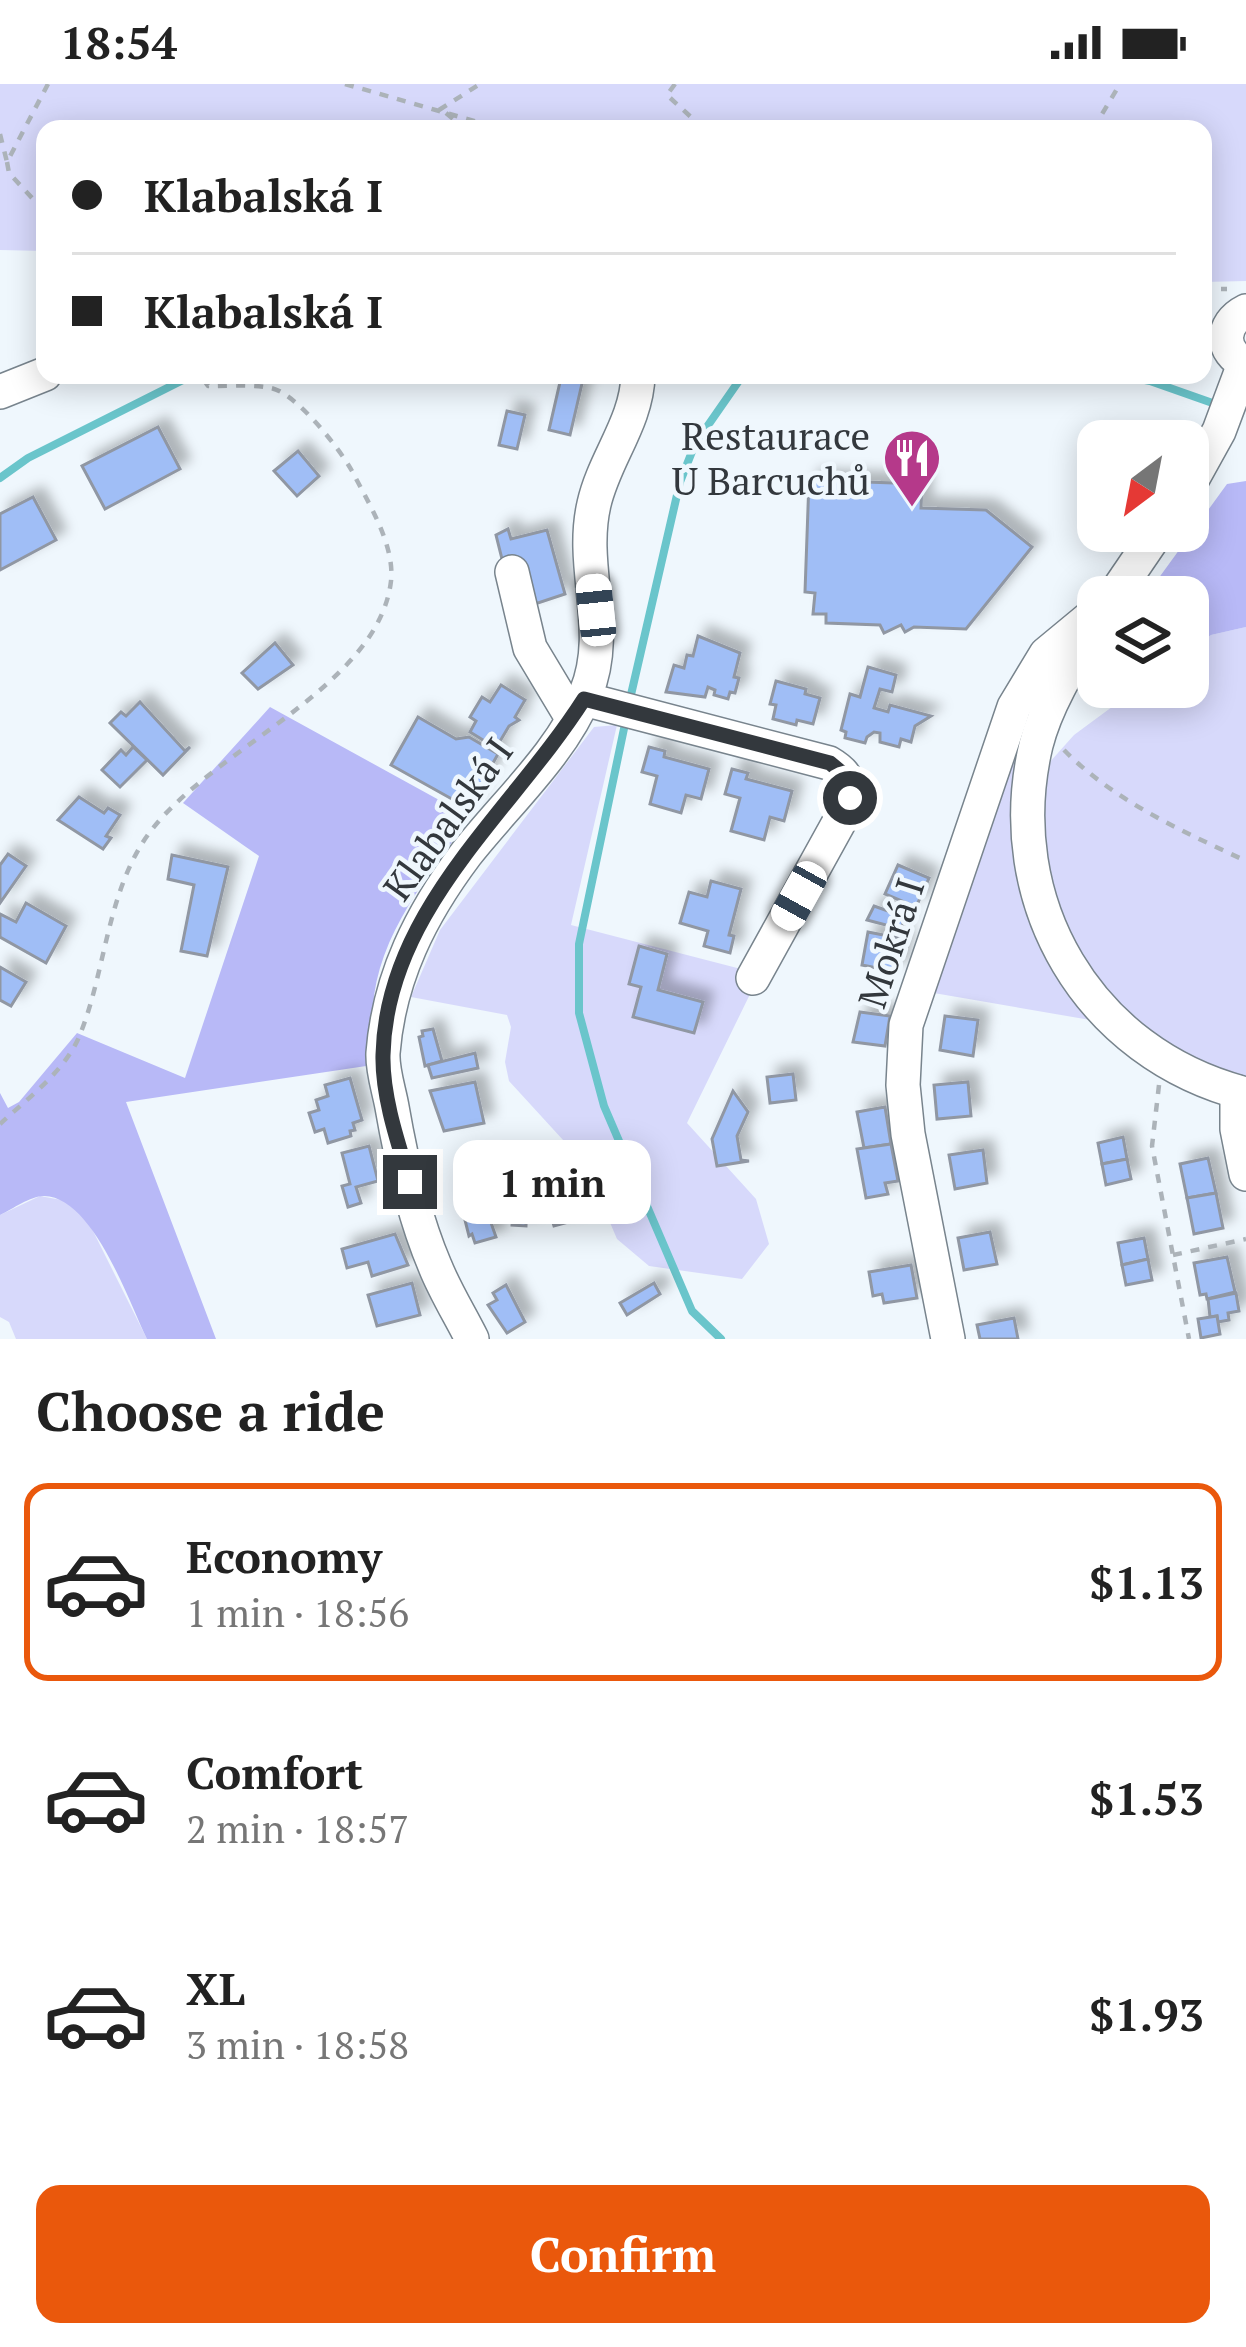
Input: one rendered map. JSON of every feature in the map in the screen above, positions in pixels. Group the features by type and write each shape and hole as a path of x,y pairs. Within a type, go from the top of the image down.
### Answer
{"street":[{"path":"1209,445 1245,364 1227,346 1226,317"},
{"path":"0,392 36,378"},
{"name":"Klabalská I","path":"472,1339 434,1264 398,1141 383,1057 392,996 402,959 443,886 604,710 594,672 599,636 590,532 594,503 634,407 637,384"},
{"path":"512,572 530,648 604,710 830,763 848,778 848,806 753,978"},
{"name":"Mokrá I","path":"947,1339 908,1134 903,1085 906,1025 1015,706 1046,654 1077,628"},
{"path":"1077,660 1045,720 1034,759 1027,815 1037,898 1073,973 1114,1021 1162,1058 1241,1093 1237,1129 1246,1174"}],"path":[{"path":"7,162 48,84"},
{"path":"345,84 472,120"},
{"path":"442,111 480,84"},
{"path":"675,84 667,95 694,120"},
{"path":"1098,120 1120,84"},
{"path":"442,111 454,120"},
{"path":"0,134 9,173 36,202"},
{"path":"0,1124 44,1084 78,1040 138,849 167,809 333,677 364,642 385,603 391,580 388,554 348,463 297,402 275,388 206,384"},
{"path":"1045,720 1069,755 1112,789 1164,822 1246,861"},
{"path":"1162,1058 1152,1146 1189,1339"},
{"path":"1173,1255 1246,1238"}],"shaded area":[{"path":"0,84 1246,84 1246,281 1212,282 1212,120 36,120 36,251 0,250"},
{"path":"1246,481 1246,627 1209,636 1209,576 1160,576 1178,552 1209,552 1209,509 1227,484"},
{"path":"1246,627 1246,1078 1166,1047 1087,975 1045,888 1041,772 1074,735 1111,708 1209,708 1211,635"},
{"path":"1028,697 1019,778 1096,1021 928,992"},
{"path":"270,707 470,817 408,906 384,955 373,1008 373,1065 126,1102 216,1339 147,1339 107,1253 78,1213 44,1196 0,1215 0,1093 8,1108 19,1102 77,1033 185,1078 259,856 183,803"},
{"path":"617,725 571,925 741,969 755,984 687,1123 756,1199 769,1244 742,1279 649,1266 617,1239 585,1164 509,1081 505,1062 511,1027 507,1015 411,997 440,930 594,727"},
{"path":"40,1196 67,1201 87,1219 147,1339 16,1339 9,1322 0,1317 0,1215"}],"building":[{"path":"560,384 582,384 570,435 549,430"},
{"path":"507,411 525,415 517,449 499,445"},
{"path":"158,427 180,469 105,509 82,466"},
{"path":"298,451 319,476 297,496 274,471"},
{"path":"809,480 922,484 921,508 986,510 1032,547 966,629 914,627 905,632 901,625 884,633 880,625 826,623 826,614 813,614 815,593 805,592"},
{"path":"33,497 56,540 0,570 0,514"},
{"path":"508,529 511,539 547,530 565,594 526,607 502,559 496,535"},
{"path":"698,636 740,653 734,677 739,678 728,699 714,695 715,690 708,687 705,697 666,692 674,665 684,668"},
{"path":"275,643 293,665 258,689 242,673"},
{"path":"868,667 896,675 892,692 880,689 874,708 888,712 890,705 931,716 915,726 911,742 901,739 899,747 880,742 880,733 874,732 865,743 845,738 841,730 850,694 860,697"},
{"path":"776,681 820,698 813,724 773,719 776,705 770,704"},
{"path":"501,685 525,700 515,717 519,720 509,726 496,748 470,732 476,721 470,717 482,697 490,702"},
{"path":"140,702 185,751 190,747 163,775 110,723"},
{"path":"418,717 456,739 469,737 498,754 468,808 391,765"},
{"path":"133,747 147,760 120,787 102,770 121,750 126,755"},
{"path":"649,747 665,751 664,757 709,769 701,799 686,795 681,813 650,804 657,776 642,772"},
{"path":"732,769 748,773 746,779 792,791 784,821 770,817 764,840 731,831 740,798 725,794"},
{"path":"79,797 104,813 108,808 120,815 103,849 58,820"},
{"path":"8,854 26,866 0,903 0,865"},
{"path":"172,855 228,867 207,956 181,951 194,885 168,879"},
{"path":"898,865 929,878 916,907 885,894"},
{"path":"711,881 741,889 729,935 734,936 730,953 704,946 708,931 680,923 689,892 707,897"},
{"path":"26,903 66,926 46,963 0,937 0,914 16,922"},
{"path":"874,906 905,917 901,929 867,920"},
{"path":"868,932 904,939 897,972 862,965"},
{"path":"639,946 667,954 658,990 703,1002 694,1033 633,1017 641,987 629,984"},
{"path":"0,967 26,982 11,1006 0,1000"},
{"path":"860,1012 890,1016 885,1046 853,1042"},
{"path":"945,1016 978,1020 973,1056 940,1050"},
{"path":"433,1029 442,1061 425,1066 419,1037 422,1031"},
{"path":"475,1053 478,1068 432,1078 428,1065"},
{"path":"793,1074 796,1100 770,1103 767,1077"},
{"path":"350,1078 362,1120 353,1123 351,1136 328,1143 324,1129 315,1132 309,1113 319,1110 316,1100 328,1096 325,1085"},
{"path":"475,1082 484,1123 444,1131 430,1091"},
{"path":"968,1082 971,1116 937,1119 934,1085"},
{"path":"733,1091 748,1112 737,1136 741,1160 749,1161 717,1166 712,1139"},
{"path":"885,1107 891,1144 864,1148 857,1112"},
{"path":"1123,1137 1127,1159 1102,1164 1098,1143"},
{"path":"891,1144 898,1181 885,1183 888,1194 866,1198 857,1149"},
{"path":"369,1146 378,1181 356,1187 361,1203 348,1207 342,1186 350,1184 342,1153"},
{"path":"983,1150 987,1183 955,1189 949,1155"},
{"path":"1208,1158 1216,1193 1187,1198 1180,1164"},
{"path":"1127,1159 1131,1179 1106,1185 1102,1164"},
{"path":"579,1168 589,1199 575,1203 580,1219 554,1226 540,1179"},
{"path":"485,1176 490,1194 482,1197 496,1237 475,1243 456,1184"},
{"path":"514,1193 527,1194 526,1226 512,1225"},
{"path":"1216,1193 1223,1228 1194,1234 1187,1198"},
{"path":"990,1232 997,1264 964,1270 958,1238"},
{"path":"395,1234 408,1265 372,1276 368,1262 347,1268 342,1249"},
{"path":"1144,1238 1148,1259 1122,1265 1118,1243"},
{"path":"1227,1257 1235,1292 1207,1299 1206,1294 1200,1295 1194,1263"},
{"path":"1148,1259 1152,1280 1126,1285 1122,1265"},
{"path":"911,1265 917,1298 884,1303 882,1294 873,1296 869,1272"},
{"path":"412,1283 420,1315 377,1326 368,1295"},
{"path":"654,1283 660,1294 627,1315 620,1303"},
{"path":"506,1285 525,1322 507,1333 488,1305 497,1300 493,1293"},
{"path":"1236,1293 1239,1311 1228,1313 1229,1320 1218,1322 1217,1316 1210,1317 1208,1299"},
{"path":"1217,1316 1220,1334 1201,1338 1198,1319"},
{"path":"1014,1318 1018,1339 980,1339 977,1325"}],"waterway":[{"path":"0,478 28,458 175,384"},
{"path":"630,699 680,482 695,444 737,384"},
{"path":"1159,384 1221,406"},
{"path":"626,719 579,944 579,1013 604,1106 692,1311 721,1339"}],"place":[{"name":"Restaurace U Barcuchů","path":"912,509"}],"route":[{"path":"410,1182 383,1057 402,959 443,886 551,749 584,699 830,763 848,778 850,798"}]}
